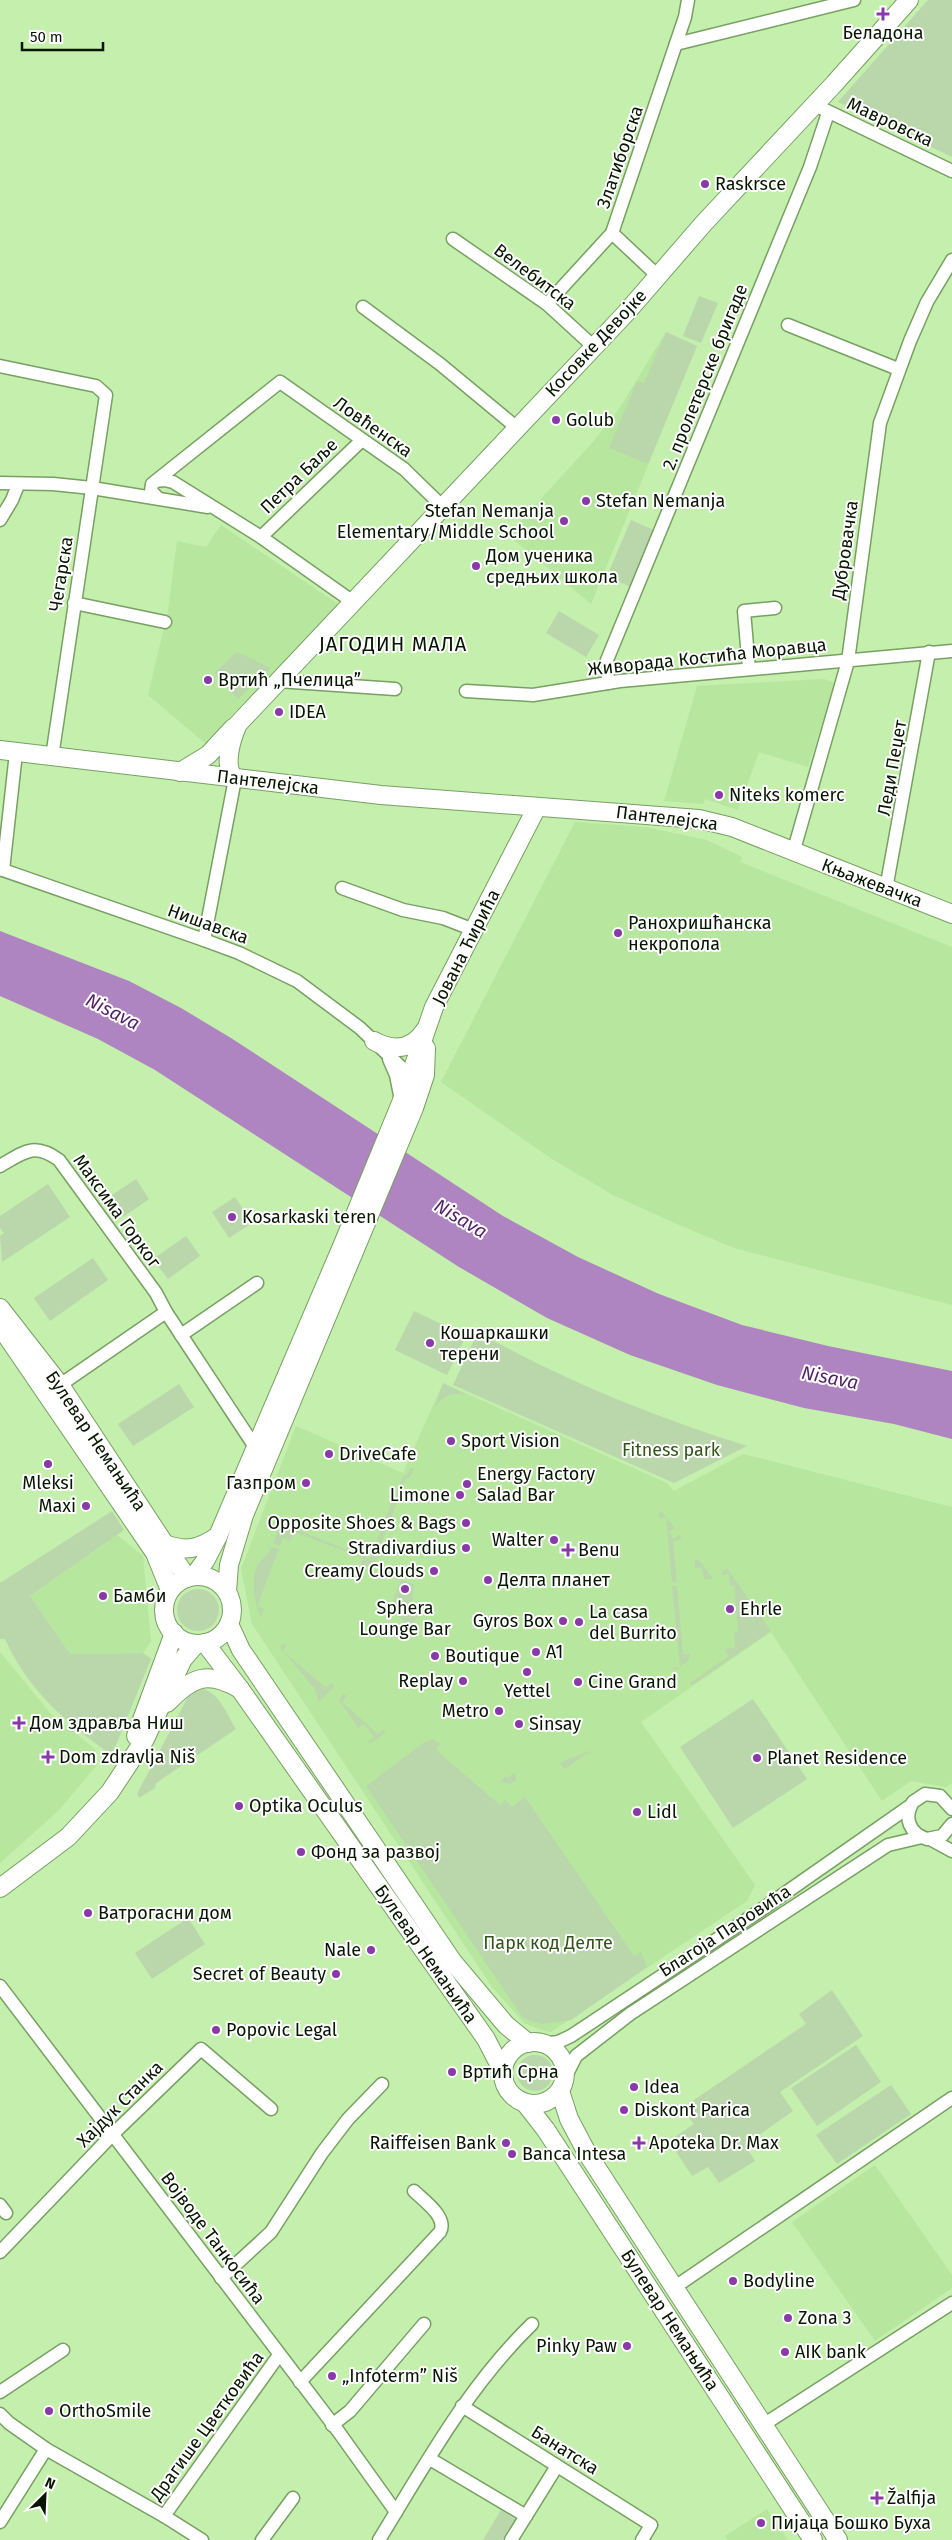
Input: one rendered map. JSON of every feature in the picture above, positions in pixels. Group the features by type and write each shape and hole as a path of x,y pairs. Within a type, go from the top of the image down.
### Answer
{"street":[{"name":"Златиборска","path":"547,304 612,233 686,17 688,0"},
{"path":"676,44 832,3 854,0"},
{"name":"Косовке Девојке","path":"257,703 245,731 240,767 235,779 230,774 229,750 238,724 257,703 353,602 516,427 594,347 659,277 704,223 821,108 909,0"},
{"name":"Мавровска","path":"821,108 952,171"},
{"name":"2. пролетерске бригаде","path":"608,683 607,660 810,167 821,108"},
{"path":"612,233 659,277"},
{"name":"Велебитска","path":"453,239 547,304 594,347"},
{"name":"Дубровачка","path":"793,853 848,661 880,423 898,369 927,302 952,260"},
{"path":"363,307 440,364 516,427"},
{"path":"788,325 898,369"},
{"name":"Чегарска","path":"0,366 96,386 106,395 52,757"},
{"name":"Ловћенска","path":"156,481 280,382 404,469 442,506"},
{"name":"Петра Баље","path":"261,537 362,440"},
{"path":"158,498 151,491 152,484 156,481 164,480 173,482 261,537 353,602"},
{"path":"0,484 53,484 92,488 217,509"},
{"path":"0,520 12,500 18,485"},
{"path":"74,603 165,622"},
{"path":"749,669 744,611 775,608"},
{"name":"Живорада Костића Моравца","path":"466,691 533,695 608,683 952,651"},
{"name":"Леди Пеџет","path":"886,889 929,652"},
{"path":"278,681 395,689"},
{"path":"180,772 208,755 238,724"},
{"path":"1,870 8,752"},
{"name":"Пантелејска","path":"8,752 381,795 699,819 732,827 793,853"},
{"path":"204,940 235,779"},
{"name":"Јована Ћирића","path":"406,1104 409,1078 437,1001 537,807"},
{"name":"Књажевачка","path":"793,853 952,914"},
{"name":"Нишавска","path":"1,870 204,940 297,981 346,1015 403,1069 409,1078"},
{"path":"342,888 403,910 443,918 474,930"},
{"path":"379,1046 393,1056 406,1055 414,1051 427,1031"},
{"path":"0,1888 68,1837 87,1820 110,1792 145,1739 183,1659 200,1643 223,1633 229,1624 232,1605 227,1591 231,1555 244,1515 406,1104 425,1076 427,1031"},
{"path":"379,1046 396,1075 406,1104"},
{"name":"Максима Горког","path":"0,1166 28,1149 48,1152 59,1160 156,1293 189,1348 255,1447"},
{"path":"200,1643 184,1640 174,1633 165,1615 165,1602 170,1590 191,1577 205,1561 218,1536 255,1447 349,1247"},
{"path":"181,1335 257,1283"},
{"name":"Булевар Немањића","path":"0,1308 60,1385 165,1544 191,1577"},
{"path":"60,1385 166,1312"},
{"name":"Булевар Немањића","path":"0,1326 155,1553 170,1590"},
{"path":"165,1544 174,1548 194,1549 218,1536"},
{"path":"191,1577 210,1578 227,1591"},
{"name":"Булевар Немањића","path":"229,1624 241,1650 453,1962 506,2025 536,2043"},
{"path":"125,1767 174,1633"},
{"name":"Булевар Немањића","path":"200,1643 240,1689 486,2039 503,2072"},
{"path":"160,1710 182,1688 195,1680 208,1677 222,1680 240,1689"},
{"name":"Благоја Паровића","path":"536,2043 558,2042 571,2036 758,1912 910,1806 920,1796 930,1794 944,1798 952,1808"},
{"path":"910,1806 909,1824 926,1838 952,1850"},
{"path":"926,1838 942,1836 952,1824"},
{"name":"Благоја Паровића","path":"562,2085 576,2056 630,2014 888,1845 926,1838"},
{"name":"Војводе Танкосића","path":"0,1986 332,2424 396,2512"},
{"path":"536,2043 559,2054 565,2071 562,2085 554,2097 540,2104 524,2103 509,2091 503,2072 508,2056 514,2050 536,2043"},
{"name":"Хајдук Станка","path":"0,2252 113,2134 201,2048 271,2109"},
{"path":"221,2278 271,2232 322,2152 348,2119 382,2084"},
{"name":"Булевар Немањића","path":"562,2085 570,2119 583,2146 838,2540"},
{"path":"675,2287 952,2098"},
{"name":"Булевар Немањића","path":"524,2103 552,2138 813,2540"},
{"path":"300,2382 442,2230 440,2218 414,2191"},
{"path":"763,2425 952,2303"},
{"path":"332,2424 350,2411 424,2324"},
{"path":"379,2540 462,2406 498,2359 532,2324"},
{"path":"0,2392 63,2350"},
{"name":"Драгише Цветковића","path":"164,2516 279,2355"},
{"name":"Банатска","path":"462,2406 651,2525 642,2540"},
{"name":"Драгише Цветковића","path":"0,2414 8,2423 46,2449 164,2516 202,2540"},
{"path":"0,2522 46,2449"},
{"path":"430,2459 526,2516"},
{"path":"511,2540 557,2466"},
{"path":"262,2540 293,2498"}],"shaded area":[{"name":"Stefan Nemanja","path":"666,332 697,346 591,604 508,535 593,442 619,409"},
{"path":"221,525 338,604 205,743 148,695 168,611 177,541 206,547"},
{"path":"824,679 835,683 808,767 759,752 738,810 705,799 703,804 664,801 697,686"},
{"path":"575,822 646,827 707,840 742,857 740,862 952,947 952,1305 734,1248 670,1221 613,1195 552,1159 441,1082"},
{"path":"443,1383 667,1483 674,1491 743,1454 952,1507 952,1783 946,1787 911,1781 882,1801 771,1632 641,1722 755,1885 747,1901 551,2032 524,2023 492,1987 252,1624 241,1569 296,1426 403,1473"},
{"path":"117,1535 143,1556 151,1641 143,1653 70,1654 30,1596"},
{"name":"Dom zdravlja Niš","path":"0,1652 50,1713 95,1749 97,1765 58,1811 0,1863"},
{"path":"875,2165 952,2275 952,2288 875,2341 792,2222"},
{"name":"Пијаца Бошко Буха","path":"767,2509 788,2540 728,2540 725,2536"}],"green space":[{"path":"928,0 952,0 952,157 838,102"},
{"path":"699,296 718,303 701,343 683,336"},
{"path":"666,332 697,346 648,464 609,448 637,381 644,383"},
{"path":"631,520 656,531 631,587 607,576"},
{"path":"559,611 599,635 586,657 546,633"},
{"path":"237,652 271,668 238,699 214,673"},
{"path":"136,1179 149,1199 123,1217 109,1197"},
{"path":"48,1184 70,1217 2,1262 0,1236 4,1233 0,1228 0,1216"},
{"name":"Kosarkaski teren","path":"235,1197 252,1223 229,1238 212,1212"},
{"path":"186,1236 200,1256 168,1279 153,1259"},
{"path":"93,1258 108,1280 50,1321 34,1298"},
{"name":"Кошаркашки терени","path":"414,1311 466,1336 447,1375 395,1350"},
{"name":"Fitness park","path":"478,1332 576,1382 643,1410 747,1446 674,1483 453,1385"},
{"path":"443,1383 467,1395 449,1395 435,1407"},
{"path":"179,1384 194,1407 133,1446 118,1424"},
{"path":"411,1468 414,1468 410,1477 405,1480 379,1550 381,1556 371,1566 360,1566 363,1558 294,1532 290,1541 283,1538 280,1546 273,1543 281,1523 369,1559 403,1476 407,1475"},
{"path":"112,1511 124,1530 30,1596 70,1654 143,1653 151,1659 112,1755 79,1731 50,1704 25,1674 5,1639 0,1639 0,1583"},
{"path":"661,1511 666,1517 659,1518"},
{"path":"666,1517 675,1528 669,1532 673,1539 680,1535 681,1540 673,1541 677,1582 672,1582"},
{"path":"272,1547 279,1549 257,1606 254,1578 260,1561"},
{"path":"698,1559 712,1579 704,1579 702,1567 695,1568 695,1560"},
{"path":"727,1568 771,1631 692,1685 690,1683 729,1656 725,1649 735,1648 734,1632 738,1631 734,1586 730,1586 729,1574 721,1575"},
{"path":"401,1579 414,1584 412,1601 419,1616 409,1627 390,1608"},
{"path":"672,1586 677,1586 683,1654 691,1654 688,1661 680,1667"},
{"path":"198,1589 213,1595 219,1610 213,1625 198,1631 183,1625 177,1610 183,1595"},
{"path":"257,1606 264,1609 261,1618"},
{"path":"287,1643 283,1651 279,1646"},
{"path":"284,1652 326,1688 331,1683 334,1685 319,1702 314,1688"},
{"path":"196,1688 204,1689 216,1697 236,1729 156,1783 155,1788 139,1798 137,1794 189,1695"},
{"path":"343,1694 347,1696 342,1702 378,1734 384,1729 385,1733 371,1743 367,1742 374,1737 364,1724 358,1728 339,1700"},
{"path":"753,1699 807,1779 733,1828 680,1747"},
{"name":"Парк код Делте","path":"432,1739 440,1744 436,1750 500,1805 505,1800 512,1807 525,1797 634,1956 641,1952 647,1967 571,2020 541,2024 523,2018 366,1786 423,1743"},
{"path":"592,1750 565,1769 560,1763 564,1761"},
{"path":"513,1773 516,1775 516,1780 510,1784 500,1782 505,1776 508,1778"},
{"path":"188,1918 205,1944 152,1979 135,1953"},
{"path":"832,1990 863,2036 780,2092 793,2111 745,2145 755,2161 719,2183 708,2167 692,2176 669,2141 694,2124 682,2108 806,2024 799,2014"},
{"path":"856,2045 881,2082 817,2126 791,2088"},
{"path":"535,2055 542,2056 548,2060 552,2066 552,2080 548,2086 542,2090 535,2091 528,2090 522,2086 518,2080 517,2073 518,2066 522,2060 528,2056"},
{"path":"891,2085 911,2114 837,2164 816,2135"},
{"path":"501,2510 515,2519 502,2540 483,2540"}],"water":[{"name":"Nisava","path":"0,931 129,981 181,1008 231,1038 503,1216 578,1257 659,1294 742,1325 828,1346 952,1371 952,1439 894,1424 804,1408 717,1385 630,1355 547,1318 459,1267 155,1070 98,1039 0,996"}],"place":[{"name":"Беладона","path":"883,14"},
{"name":"Raskrsce","path":"705,184"},
{"name":"Golub","path":"556,420"},
{"name":"Stefan Nemanja","path":"586,501"},
{"name":"Stefan Nemanja Elementary/Middle School","path":"564,521"},
{"name":"Дом ученика средњих школа","path":"476,566"},
{"name":"Вртић „Пчелица”","path":"208,680"},
{"name":"IDEA","path":"279,712"},
{"name":"Niteks komerc","path":"719,795"},
{"name":"Ранохришћанска некропола","path":"618,933"},
{"name":"Kosarkaski teren","path":"232,1217"},
{"name":"Кошаркашки терени","path":"430,1343"},
{"name":"Sport Vision","path":"451,1441"},
{"name":"DriveCafe","path":"329,1454"},
{"name":"Mleksi","path":"48,1464"},
{"name":"Газпром","path":"306,1483"},
{"name":"Energy Factory Salad Bar","path":"467,1484"},
{"name":"Limone","path":"460,1495"},
{"name":"Maxi","path":"86,1506"},
{"name":"Opposite Shoes & Bags","path":"466,1523"},
{"name":"Walter","path":"554,1540"},
{"name":"Stradivardius","path":"466,1548"},
{"name":"Benu","path":"568,1550"},
{"name":"Creamy Clouds","path":"434,1571"},
{"name":"Делта планет","path":"488,1580"},
{"name":"Sphera Lounge Bar","path":"405,1589"},
{"name":"Бамби","path":"103,1596"},
{"name":"Ehrle","path":"730,1609"},
{"name":"Gyros Box","path":"563,1621"},
{"name":"La casa del Burrito","path":"579,1622"},
{"name":"A1","path":"536,1652"},
{"name":"Boutique","path":"435,1656"},
{"name":"Yettel","path":"527,1672"},
{"name":"Replay","path":"463,1681"},
{"name":"Cine Grand","path":"578,1682"},
{"name":"Metro","path":"499,1711"},
{"name":"Дом здравља Ниш","path":"19,1723"},
{"name":"Sinsay","path":"519,1724"},
{"name":"Dom zdravlja Niš","path":"48,1757"},
{"name":"Planet Residence","path":"757,1758"},
{"name":"Optika Oculus","path":"239,1806"},
{"name":"Lidl","path":"637,1812"},
{"name":"Фонд за развој","path":"301,1852"},
{"name":"Ватрогасни дом","path":"88,1913"},
{"name":"Nale","path":"371,1950"},
{"name":"Secret of Beauty","path":"336,1974"},
{"name":"Popovic Legal","path":"216,2030"},
{"name":"Вртић Срна","path":"452,2072"},
{"name":"Idea","path":"634,2087"},
{"name":"Diskont Parica","path":"624,2110"},
{"name":"Raiffeisen Bank","path":"506,2143"},
{"name":"Apoteka Dr. Max","path":"639,2143"},
{"name":"Banca Intesa","path":"512,2154"},
{"name":"Bodyline","path":"733,2281"},
{"name":"Zona 3","path":"788,2318"},
{"name":"Pinky Paw","path":"627,2346"},
{"name":"AIK bank","path":"785,2352"},
{"name":"„Infoterm” Niš","path":"332,2376"},
{"name":"OrthoSmile","path":"49,2411"},
{"name":"Žalfija","path":"877,2498"},
{"name":"Пијаца Бошко Буха","path":"761,2523"}],"district":[{"name":"ЈАГОДИН МАЛА","path":"393,644"}]}
